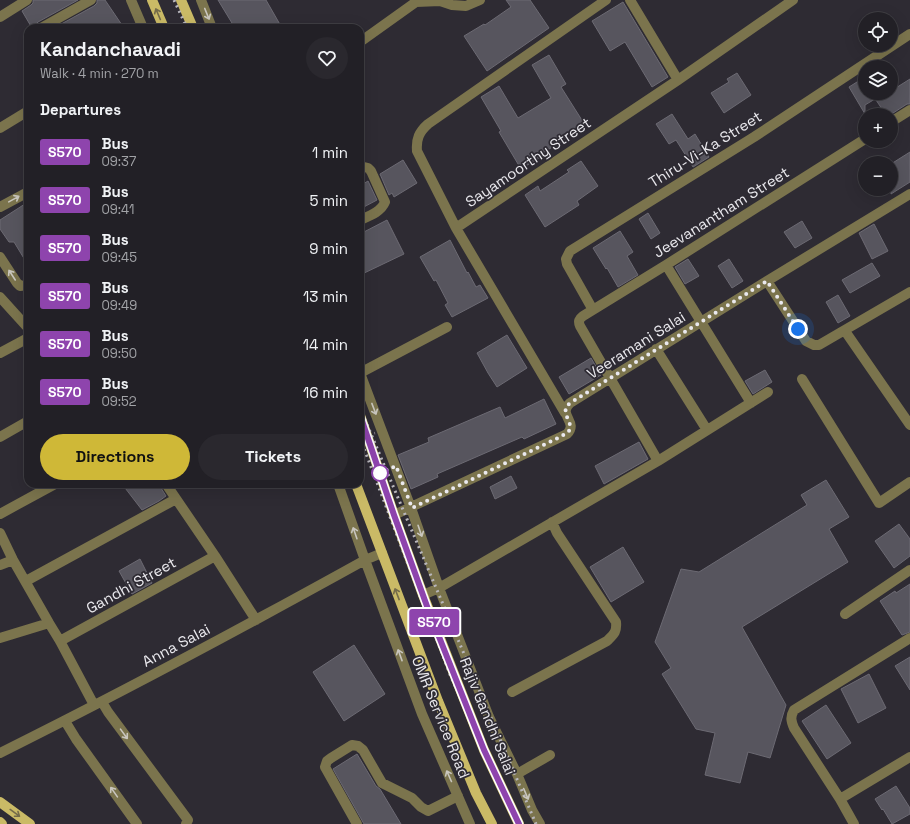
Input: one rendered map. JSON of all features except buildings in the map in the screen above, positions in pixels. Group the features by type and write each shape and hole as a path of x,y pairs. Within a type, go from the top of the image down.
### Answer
{"main road":[{"path":"152,0 162,24"},
{"path":"181,0 191,24"},
{"name":"Rajiv Gandhi Salai","path":"364,427 423,595 484,750 519,824"},
{"path":"358,488 438,702 476,793 492,824"},
{"path":"0,802 30,824"}],"street":[{"path":"0,16 27,0"},
{"path":"48,24 91,0"},
{"path":"131,0 141,24"},
{"path":"201,0 210,24"},
{"path":"364,39 416,1 440,1 452,5 466,6 480,0"},
{"path":"394,515 412,508 567,434 570,430 571,426 565,413 456,228 417,151 416,145 418,135 422,129 606,0"},
{"path":"630,0 678,80"},
{"name":"Sayamoorthy Street","path":"456,228 678,80 793,0"},
{"name":"Thiru-Vi-Ka Street","path":"593,310 567,264 566,259 570,251 754,137 910,34"},
{"path":"898,118 910,110"},
{"path":"0,128 24,113"},
{"name":"Jeevanantham Street","path":"610,378 579,324 578,322 580,319 858,143"},
{"path":"364,167 368,168 371,172 385,202 380,210 364,218"},
{"path":"0,207 24,194"},
{"name":"Veeramani Salai","path":"565,413 566,408 570,403 910,194"},
{"path":"0,257 17,283 20,286 24,286"},
{"path":"666,265 751,403"},
{"path":"767,281 806,342 814,345 819,345 910,292"},
{"path":"0,297 24,324"},
{"path":"364,371 447,327"},
{"path":"845,330 910,425"},
{"path":"0,354 24,340"},
{"path":"656,349 708,430"},
{"path":"610,378 658,461"},
{"path":"802,379 879,503 910,482"},
{"path":"364,383 412,508 439,588 489,717 540,824"},
{"path":"423,595 439,588 658,461 768,392"},
{"path":"0,437 24,423"},
{"path":"0,514 48,488"},
{"path":"169,488 256,620"},
{"name":"OMR Service Road","path":"339,488 422,714 470,824"},
{"path":"26,582 176,499"},
{"path":"512,692 607,641 614,635 617,628 616,622 557,533 552,522"},
{"path":"0,533 13,560 49,623 98,704 108,712 188,820 186,824"},
{"name":"Anna Salai","path":"0,754 98,704 365,560 382,553"},
{"name":"Gandhi Street","path":"60,641 215,556"},
{"path":"0,565 13,560"},
{"path":"845,614 910,570"},
{"path":"0,638 49,623"},
{"path":"854,824 840,799 794,728 791,722 791,715 794,710 910,638"},
{"path":"65,721 76,739 137,824"},
{"path":"357,824 325,767 327,761 352,745 358,746 363,750 382,783 412,798 421,807 428,811 458,796"},
{"path":"517,774 550,755"},
{"path":"840,799 910,757"}],"path":[{"path":"364,436 375,432"}],"railway":[{"path":"174,0 185,24"},
{"path":"364,417 536,824"},
{"path":"364,449 451,677 519,824"}],"bus line":[{"name":"S570","path":"364,427 428,609 484,750 519,824"}],"route":[{"path":"380,473 396,466 412,508 567,434 571,426 565,413 567,405 767,281 798,329"}]}
